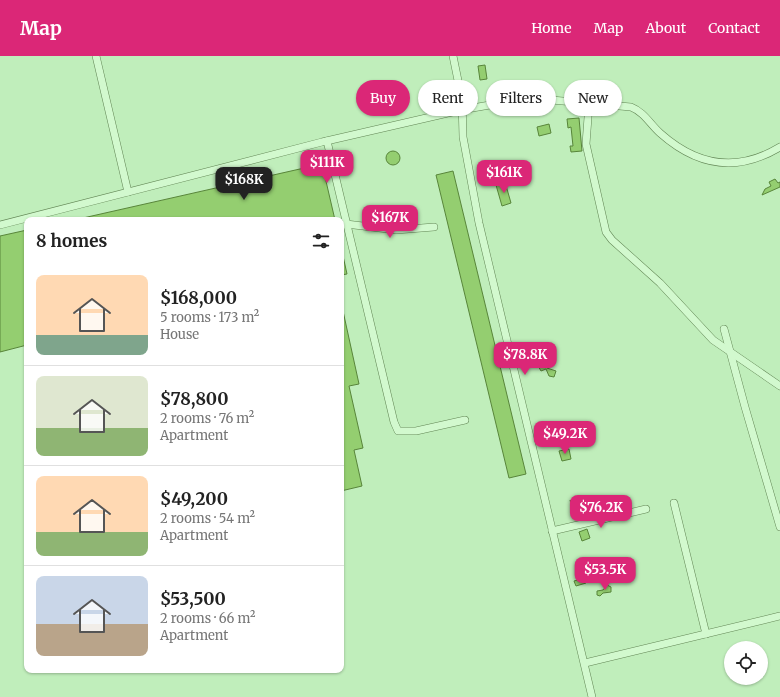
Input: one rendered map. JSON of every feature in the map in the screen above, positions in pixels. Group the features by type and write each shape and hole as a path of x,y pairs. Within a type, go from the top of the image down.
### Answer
{"street":[{"path":"96,56 128,192"},
{"path":"453,56 458,80"},
{"path":"478,107 507,102 540,99 564,101"},
{"path":"622,106 631,107 639,110 660,132 682,149 700,159 729,163 748,162 780,147"},
{"path":"31,217 327,141 435,116"},
{"path":"461,116 463,137 479,222 552,531 585,662 592,697"},
{"path":"588,116 586,144 606,232 660,283 713,340 780,386"},
{"path":"327,141 394,422 398,431 416,431 465,420"},
{"path":"0,225 24,219"},
{"path":"346,224 396,230 434,227"},
{"path":"724,329 780,527"},
{"path":"674,504 706,634"},
{"path":"552,531 646,509"},
{"path":"585,662 780,616"}],"building":[{"path":"485,65 487,79 480,80 478,66"},
{"path":"579,118 582,151 571,152 570,146 573,146 571,127 568,128 567,119"},
{"path":"549,124 551,133 539,136 537,127"},
{"path":"393,151 398,153 400,158 398,163 393,165 388,163 386,158 388,153"},
{"path":"322,164 334,217 87,217"},
{"path":"453,171 526,474 509,478 436,175"},
{"path":"775,179 778,183 780,182 780,187 762,195 765,189 771,186 769,182"},
{"path":"505,182 511,203 502,206 496,185"},
{"path":"24,231 24,346 0,352 0,236"},
{"path":"344,260 347,274 344,274"},
{"path":"344,316 359,384 349,386 363,448 354,450 362,486 344,490"},
{"path":"541,350 549,367 547,368 556,371 554,377 549,376 546,369 541,371 534,359 532,353"},
{"path":"569,449 571,459 562,461 559,451"},
{"path":"570,500 574,504 581,502 583,508 579,510 583,515 583,519 575,519"},
{"path":"587,529 590,538 582,541 579,532"},
{"path":"582,569 587,572 583,579 586,583 576,586 574,581 581,579"},
{"path":"607,585 611,587 611,592 603,593 600,596 597,595 597,591 603,590"}]}
